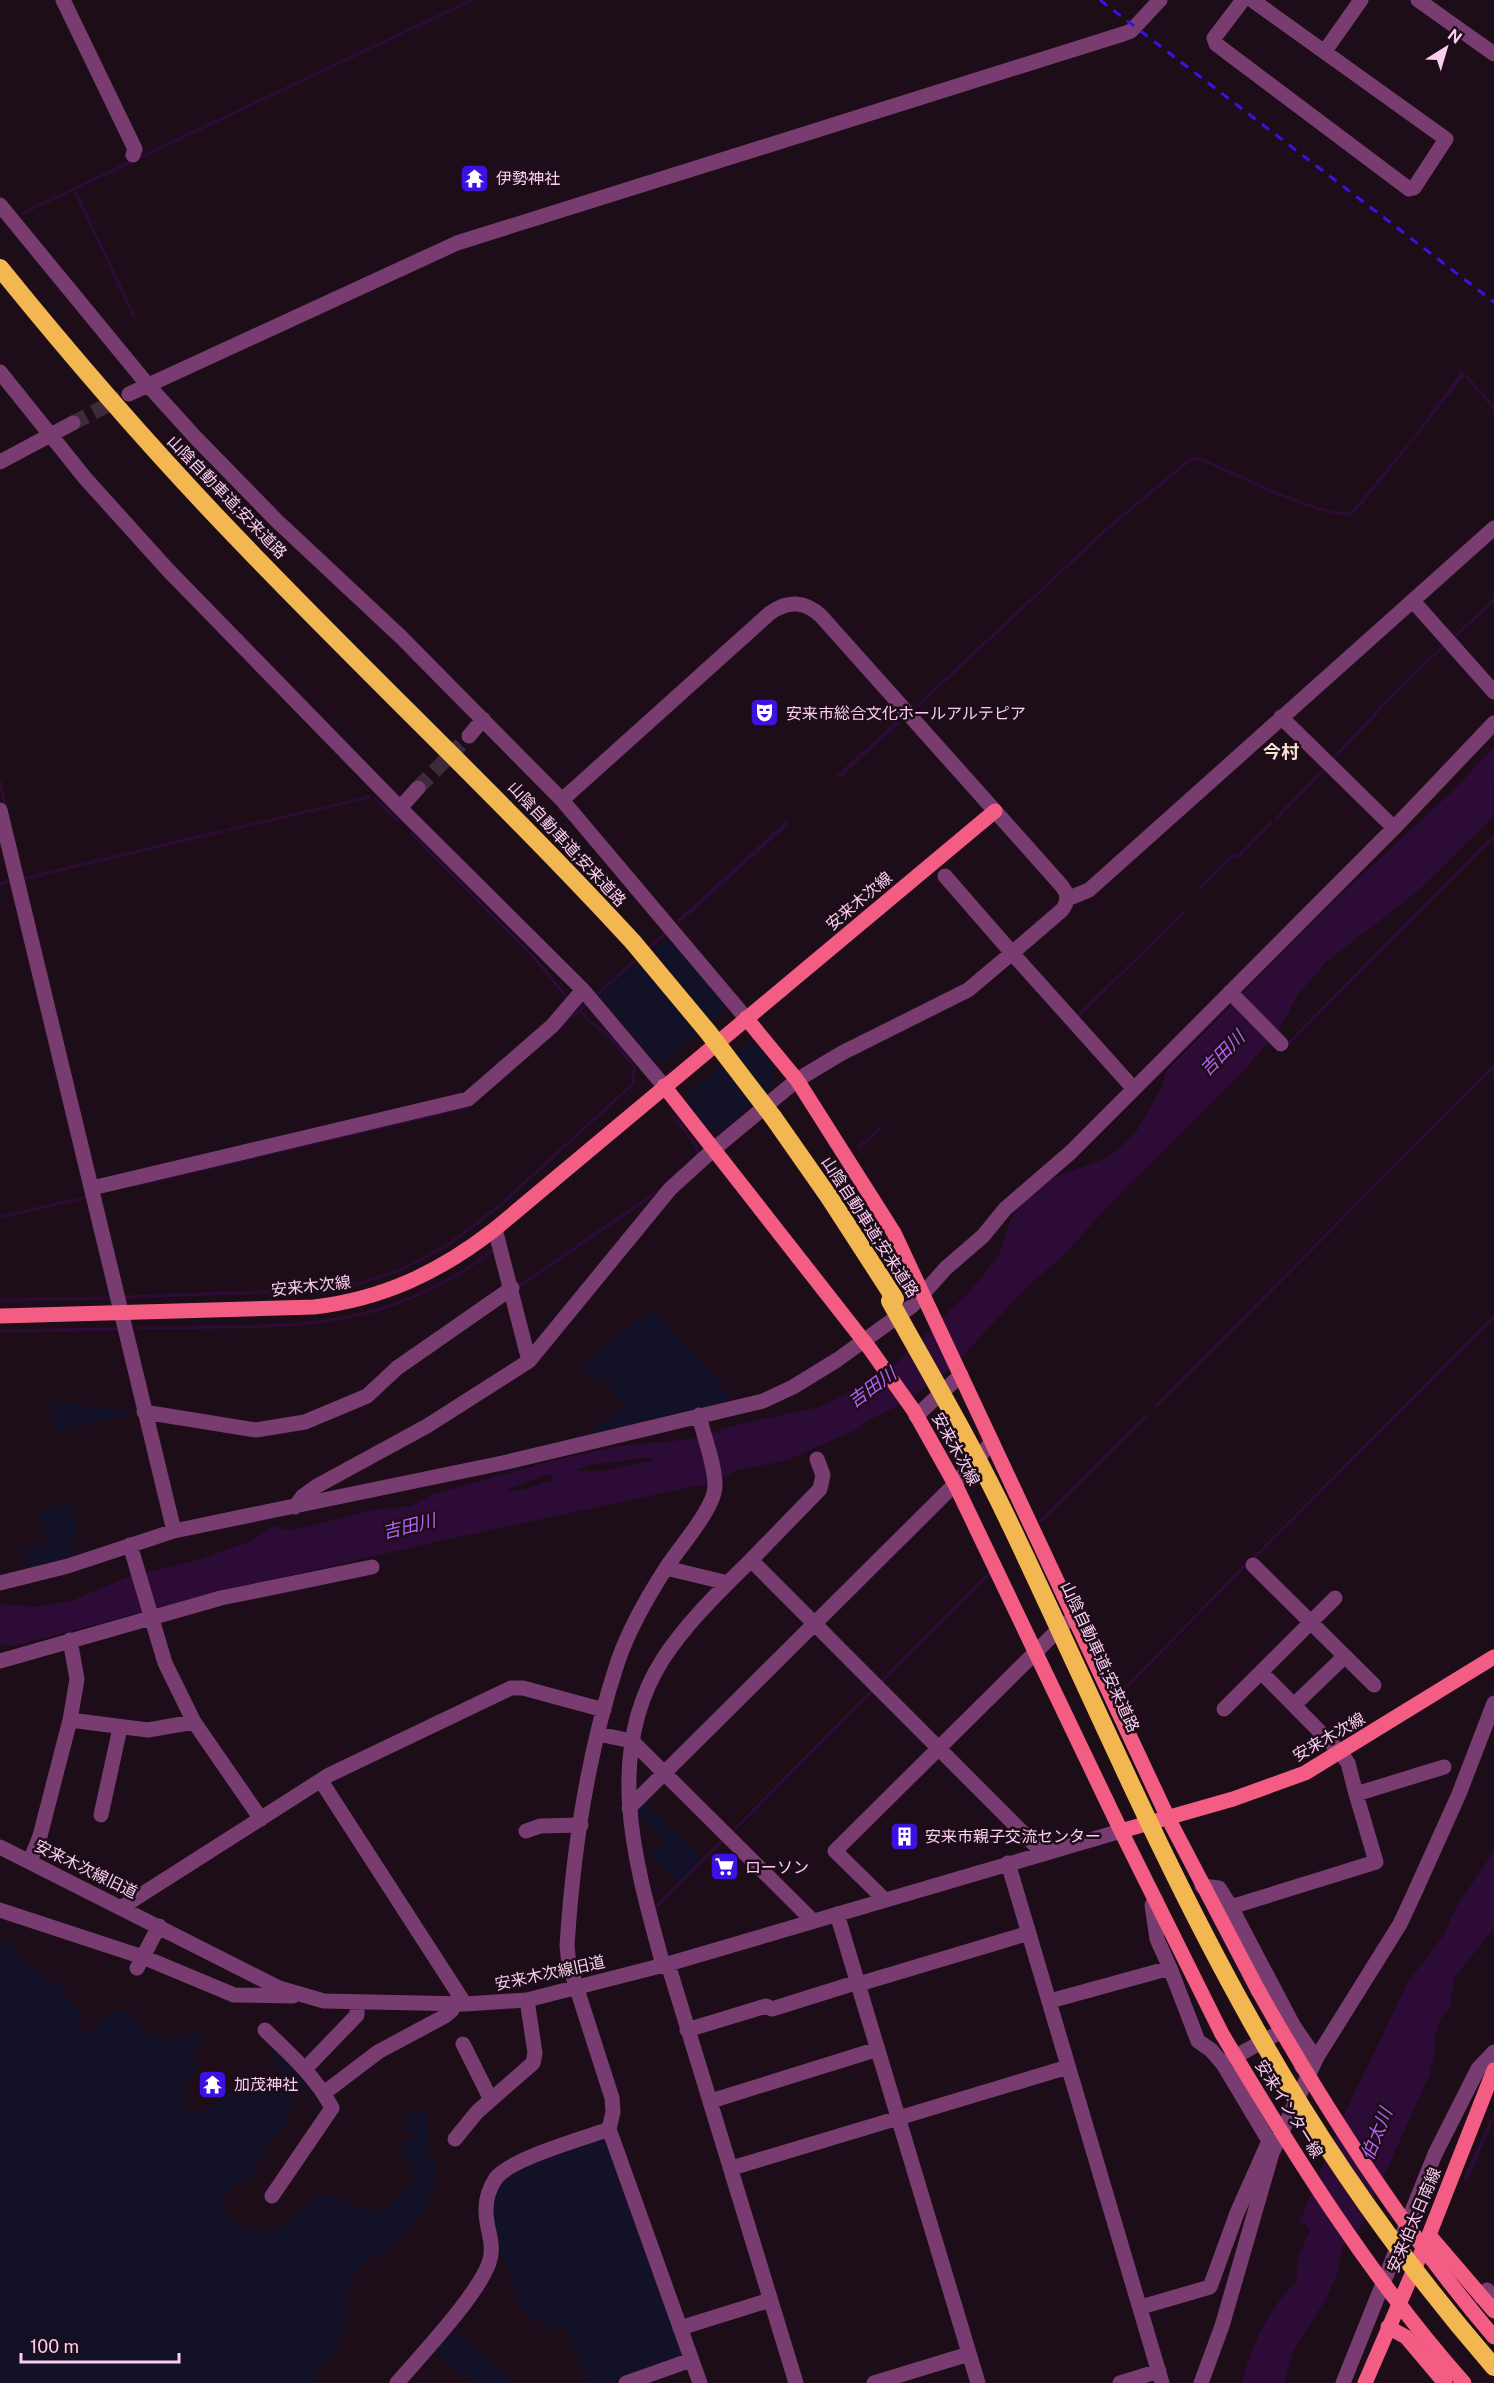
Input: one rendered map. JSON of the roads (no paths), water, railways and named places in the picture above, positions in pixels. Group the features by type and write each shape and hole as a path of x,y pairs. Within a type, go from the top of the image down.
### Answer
{"highway":[{"name":"山陰自動車道;安来道路","path":"0,268 116,407 187,486 549,851 708,1032 829,1197 892,1300 997,1484 1194,1900 1257,2019 1315,2117 1374,2206 1440,2293 1494,2358"},
{"name":"山陰自動車道;安来道路","path":"0,278 118,420 182,490 630,944"},
{"name":"山陰自動車道;安来道路","path":"892,1300 982,1468 1189,1903 1251,2022 1310,2121 1370,2209 1435,2296 1494,2367"}],"main road":[{"name":"安来木次線","path":"0,1316 314,1307 361,1299 420,1278 456,1258 495,1229 995,811"},
{"name":"安来木次線","path":"746,1018 797,1080 894,1233 1168,1818"},
{"name":"安来木次線","path":"664,1086 867,1346 915,1413 955,1484 1121,1831 1279,1784 1341,1753 1494,1657"},
{"name":"安来インター線","path":"1168,1818 1258,1990 1315,2091 1435,2264 1494,2337"},
{"name":"安来インター線","path":"1121,1831 1222,2034 1284,2137 1327,2204 1401,2304 1464,2383"},
{"name":"安来伯太日南線","path":"1365,2383 1429,2235 1494,2070"},
{"path":"1429,2235 1488,2297 1494,2312"},
{"path":"1388,2327 1406,2337 1446,2383"}],"street":[{"path":"63,0 136,151 133,155"},
{"path":"129,394 457,243 1123,34 1131,31 1160,0"},
{"path":"1243,0 1214,38 1216,44 1409,189 1414,188 1446,139 1252,0"},
{"path":"1325,51 1361,0"},
{"path":"1418,0 1494,54"},
{"path":"0,205 147,384 277,521 483,719 562,800 746,1018"},
{"path":"0,372 50,435 168,570 400,808 583,990 664,1086"},
{"path":"0,462 73,423"},
{"path":"1064,892 1089,890 1494,528"},
{"path":"1413,601 1494,692"},
{"path":"295,1507 317,1486 427,1426 529,1361 670,1189 714,1149 797,1080 842,1053 968,990 1062,909 1064,892 995,811 821,616 808,606 795,603 783,605 770,613 562,800"},
{"path":"1281,717 1394,828"},
{"path":"469,736 483,719"},
{"path":"0,1583 131,1548 174,1531 507,1462 734,1409 777,1396 867,1346 925,1297 983,1236 1005,1209 1071,1152 1394,828 1494,723"},
{"path":"400,808 418,788"},
{"path":"0,810 174,1531"},
{"path":"945,876 1134,1089"},
{"path":"92,1188 468,1099 552,1026 583,990"},
{"path":"1231,993 1280,1042"},
{"path":"495,1229 529,1361"},
{"path":"144,1412 256,1430 305,1422 367,1396 396,1368 512,1288"},
{"path":"915,1413 960,1374"},
{"path":"699,1417 715,1489 698,1523 666,1568 619,1658 598,1734 582,1825 567,1946 576,1988 612,2098 613,2112 609,2129 699,2383"},
{"path":"629,1808 955,1484 992,1442"},
{"path":"795,2383 732,2168 638,1876 629,1808 632,1741 647,1692 662,1660 691,1623 820,1489 823,1475 817,1459"},
{"path":"131,1548 165,1663 194,1722 261,1820"},
{"path":"751,1560 940,1746 1044,1854"},
{"path":"1253,1565 1374,1685"},
{"path":"0,1661 221,1598 372,1568"},
{"path":"666,1568 728,1583"},
{"path":"1224,1709 1335,1598"},
{"path":"884,1899 835,1851 1020,1665 1036,1653 1074,1614"},
{"path":"30,1861 40,1836 70,1720 78,1679 70,1640"},
{"path":"1294,1705 1345,1656"},
{"path":"1231,1906 1376,1862 1348,1763 1341,1753 1261,1672"},
{"path":"122,1907 329,1775 512,1688 523,1688 604,1710"},
{"path":"1141,2307 1210,2287 1237,2213 1313,2054 1410,1904 1459,1794 1494,1703"},
{"path":"70,1720 148,1730 194,1722"},
{"path":"101,1815 120,1728"},
{"path":"598,1734 632,1741 813,1921"},
{"path":"1356,1794 1444,1767"},
{"path":"321,1781 459,2004 445,2016 378,2052 324,2093"},
{"path":"526,1831 540,1826 582,1825"},
{"name":"安来木次線旧道","path":"0,1847 299,1996 324,2001 459,2004 527,2000 666,1965 1121,1831"},
{"path":"1008,1863 1161,2377 1120,2383"},
{"path":"1203,1886 1219,1888 1231,1906 1293,2025 1313,2054"},
{"path":"1156,1900 1152,1905 1157,1939 1198,2042 1211,2050 1222,2064 1269,2148 1222,2326 1201,2383"},
{"path":"0,1910 140,1963 234,1995 279,1998 299,1996"},
{"path":"837,1914 897,2118 951,2286 978,2383"},
{"path":"140,1963 159,1926"},
{"path":"687,2030 766,2006 772,2009 1029,1933"},
{"path":"1050,2001 1170,1968"},
{"path":"455,2139 472,2117 533,2063 535,2054 527,2000"},
{"path":"305,2069 357,2015 357,2002"},
{"path":"1222,2064 1293,2025"},
{"path":"265,2030 305,2069 324,2093 332,2108 272,2196"},
{"path":"463,2044 491,2100"},
{"path":"711,2101 878,2049"},
{"path":"1343,2383 1435,2154 1478,2069 1494,2052"},
{"path":"732,2168 1068,2067"},
{"path":"397,2383 473,2289 489,2263 493,2247 486,2210 489,2189 497,2177 512,2165 609,2129"},
{"path":"680,2328 770,2300"},
{"path":"874,2383 969,2354"},
{"path":"626,2383 691,2360"}],"water":[{"path":"1461,371 1465,375 1357,511 1354,508 1414,436"},
{"path":"897,720 900,723 840,778 837,775"},
{"name":"吉田川","path":"1494,746 1493,817 1418,891 1325,963 1297,996 1279,1030 1244,1070 1121,1192 1062,1257 1026,1288 950,1369 908,1400 888,1371 971,1290 999,1255 1009,1225 1019,1205 1055,1177 1104,1159 1136,1132 1163,1085 1166,1072 1191,1045 1346,890 1458,786"},
{"path":"786,821 789,824 680,923 677,920"},
{"name":"吉田川","path":"883,1374 903,1403 865,1422 860,1428 788,1460 734,1471 719,1481 218,1592 14,1646 0,1644 0,1604 36,1607 71,1601 125,1578 198,1560 248,1542 275,1525 293,1530 372,1510 411,1506 434,1494 551,1461 619,1446 693,1439 739,1424 820,1407","holes":["643,1458 655,1460 602,1471 575,1471 590,1465","548,1474 553,1477 553,1480 521,1490 505,1490"]},
{"name":"伯太川","path":"1494,1851 1494,1928 1454,1978 1450,2007 1440,2020 1435,2034 1435,2051 1429,2076 1358,2233 1342,2247 1337,2274 1327,2297 1294,2350 1284,2383 1242,2383 1250,2355 1262,2328 1278,2303 1297,2280 1297,2260 1310,2230 1306,2224 1299,2223 1343,2117 1408,1982 1443,1936 1457,1906"},
{"path":"1494,2111 1491,2127 1467,2181 1463,2179"}],"waterway":[{"path":"23,213 472,0"},
{"path":"74,189 134,316"},
{"path":"1467,377 1494,408"},
{"path":"914,709 1109,527 1191,459 1203,460 1276,493 1317,508 1350,514 1358,507"},
{"path":"1452,639 1494,600"},
{"path":"1332,760 1409,678 1445,645"},
{"path":"1276,819 1325,768"},
{"path":"0,782 6,807"},
{"path":"228,830 370,797"},
{"path":"375,799 398,821"},
{"path":"1200,888 1234,855 1238,857 1271,823"},
{"path":"22,879 223,831"},
{"path":"412,834 537,961 566,996"},
{"path":"1287,1045 1494,836"},
{"path":"0,884 12,881"},
{"path":"1076,1018 1184,912"},
{"path":"647,950 666,933"},
{"path":"599,993 638,958"},
{"path":"560,1027 587,1004"},
{"path":"122,1297 324,1290 361,1283 400,1270 448,1245 499,1206 634,1083 633,1072 636,1069 611,1038 586,1018 580,1010"},
{"path":"1156,1406 1494,1066"},
{"path":"136,1185 467,1107"},
{"path":"674,1117 697,1147 698,1158"},
{"path":"859,1147 881,1128"},
{"path":"518,1287 661,1189"},
{"path":"0,1217 88,1197"},
{"path":"138,1328 280,1325 323,1321 366,1313 408,1299 450,1279 493,1250"},
{"path":"0,1300 112,1298"},
{"path":"1252,1560 1494,1317"},
{"path":"0,1331 117,1329"},
{"path":"1041,1521 1145,1417"},
{"path":"1120,1693 1247,1564"},
{"path":"881,1682 989,1574"},
{"path":"732,1832 872,1691"},
{"path":"654,1909 724,1839"}],"tunnel":[{"path":"73,423 121,398"},
{"path":"418,788 469,736"}],"railway":[{"path":"1100,0 1494,302"}],"place":[{"name":"伊勢神社","path":"475,178"},
{"name":"安来市総合文化ホールアルテピア","path":"765,713"},
{"name":"安来市親子交流センター","path":"904,1836"},
{"name":"ローソン","path":"724,1867"},
{"name":"加茂神社","path":"213,2084"}],"district":[{"name":"今村","path":"1281,751"}]}
